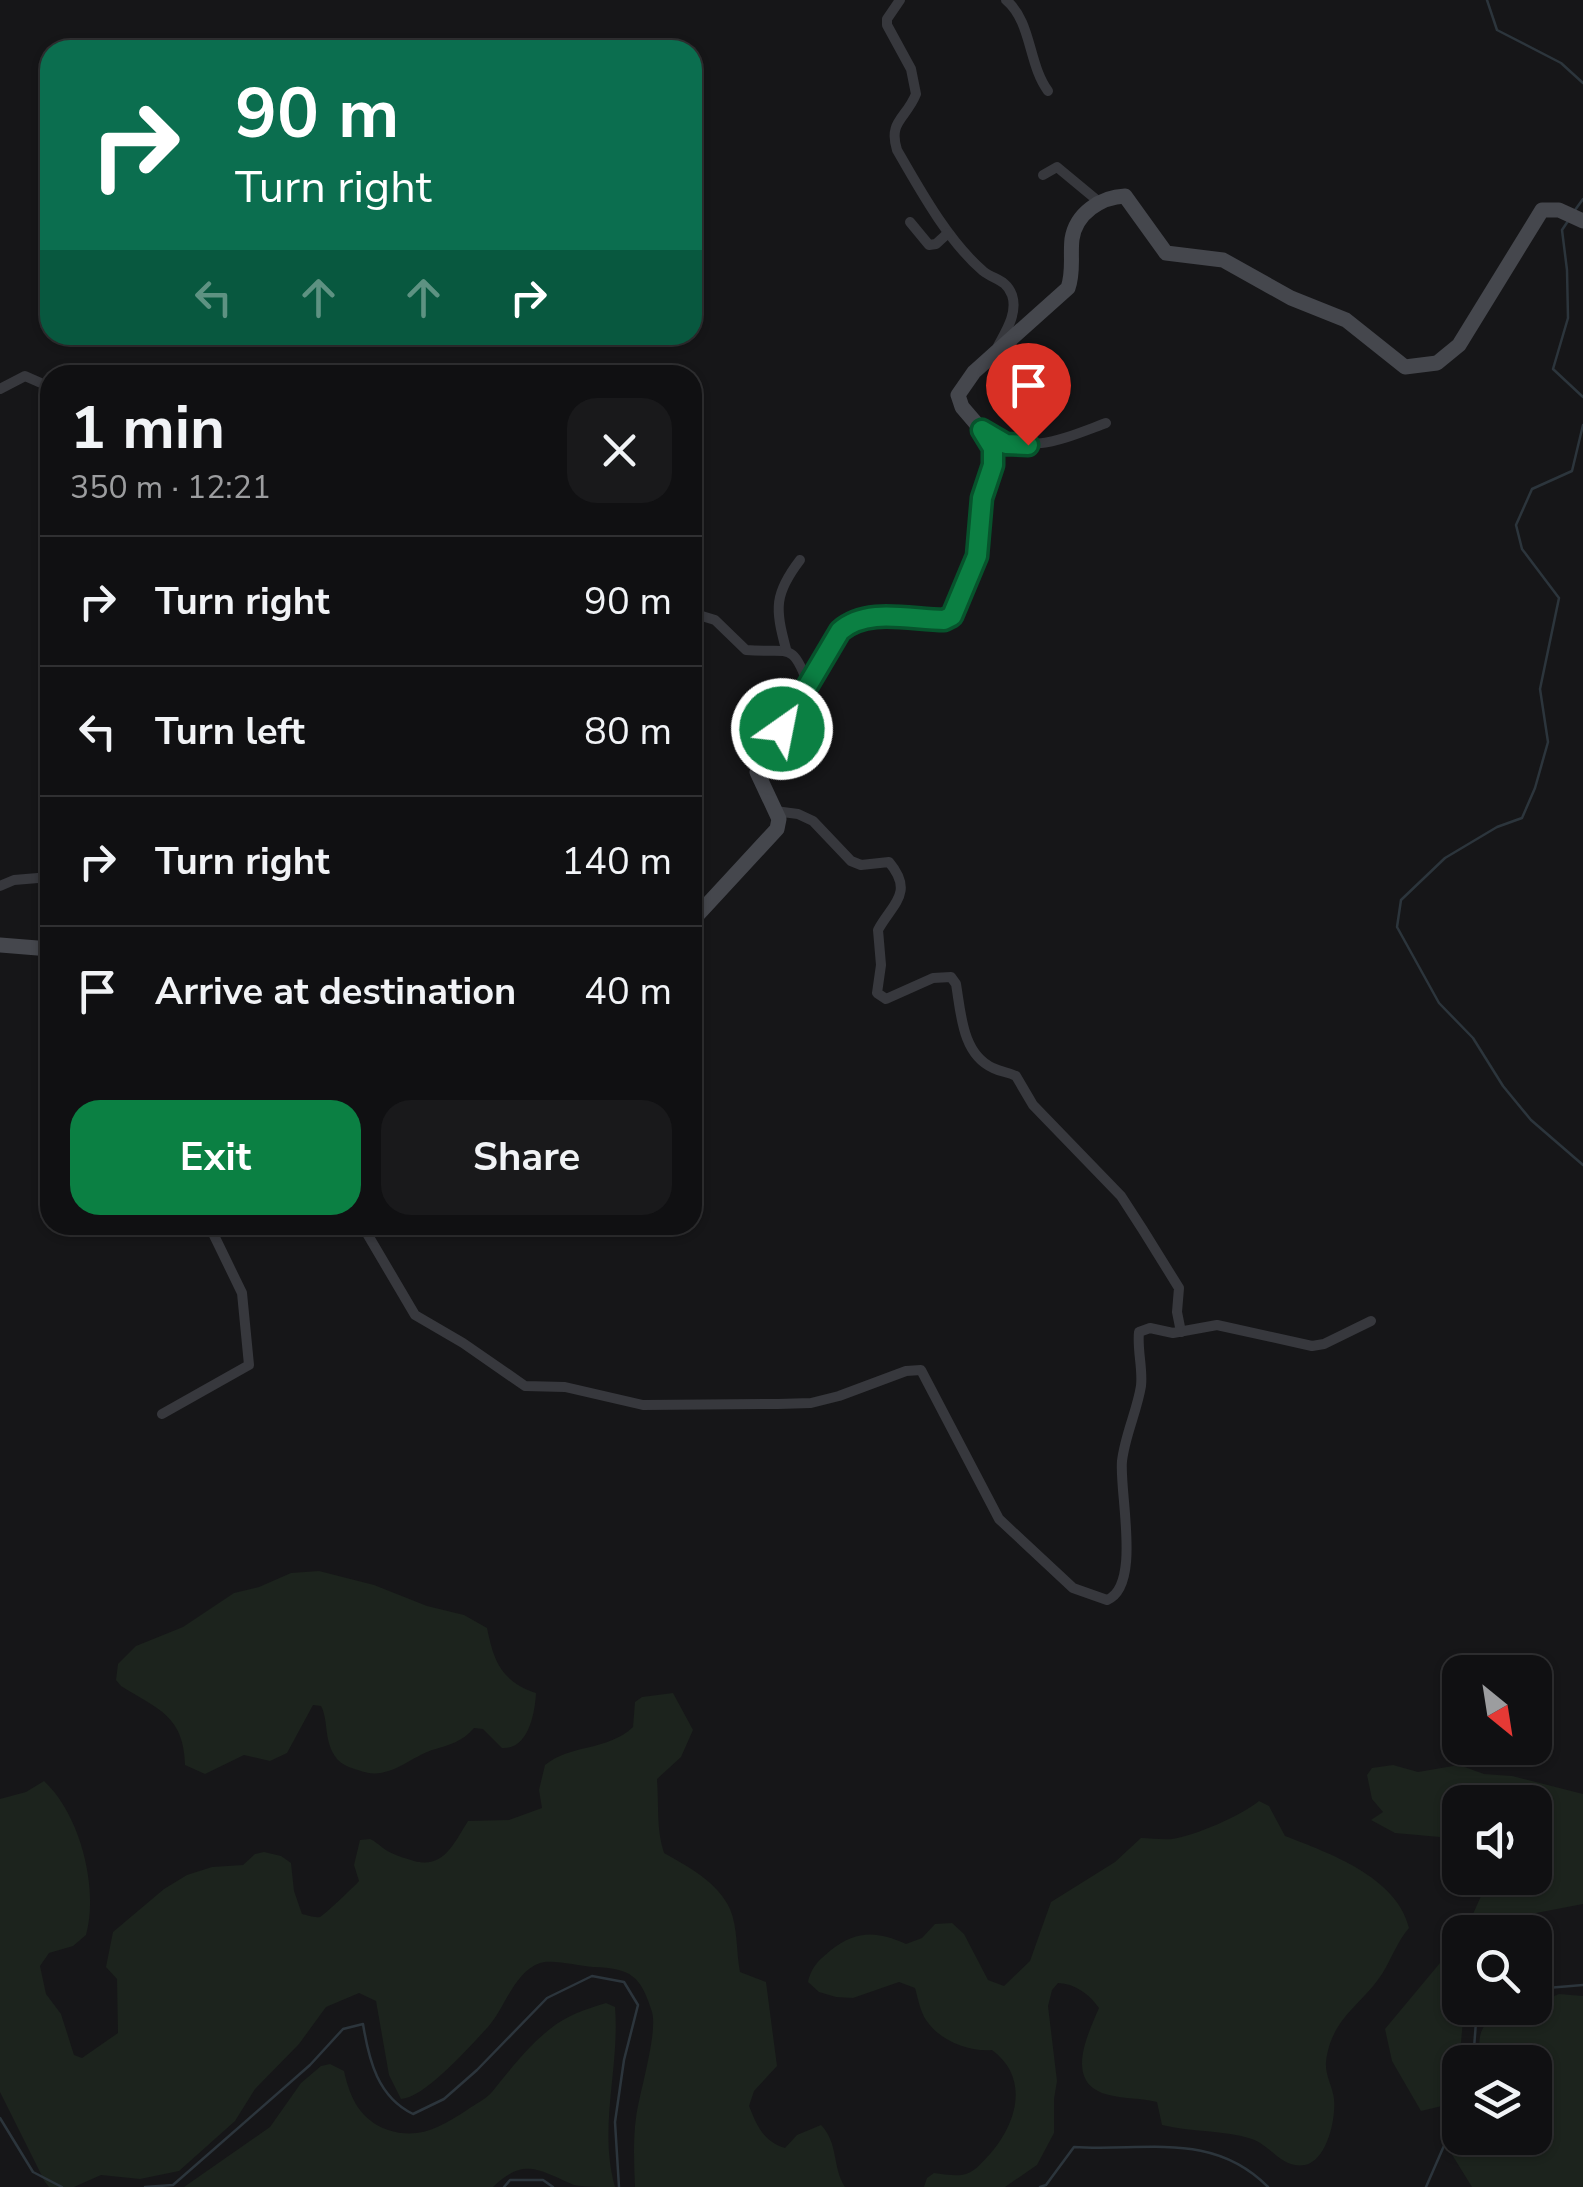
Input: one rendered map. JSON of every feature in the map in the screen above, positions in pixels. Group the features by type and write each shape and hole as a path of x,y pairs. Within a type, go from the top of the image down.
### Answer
{"street":[{"path":"900,0 887,25 911,69 916,94 894,128 893,138 948,233 982,270 1006,283 1011,293 1012,315 992,356"},
{"path":"1006,0 1021,21 1038,77 1048,91"},
{"path":"1043,175 1057,167 1098,202"},
{"path":"702,910 777,828 779,820 756,772 840,631 849,624 875,617 944,620 955,612 977,556 982,498 993,465 993,448 962,407 958,394 974,372 1068,288 1073,234 1098,202 1125,196 1166,254 1223,260 1291,298 1346,320 1398,362 1416,368 1438,363 1452,353 1479,315 1536,215 1547,208 1581,219"},
{"path":"910,222 928,245 936,244 948,233"},
{"path":"0,389 25,376 40,383"},
{"path":"982,430 1006,444 1037,444 1106,423"},
{"path":"800,560 779,593 777,609 786,649 800,662 809,687"},
{"path":"702,617 714,620 746,650 786,649"},
{"path":"775,810 798,814 813,822 851,862 889,862 894,866 901,898 878,930 881,965 877,993 886,999 933,978 952,978 967,1040 977,1058 1016,1076 1033,1106 1120,1196 1144,1230 1179,1288 1177,1312 1182,1332"},
{"path":"0,886 40,877"},
{"path":"0,945 40,948"},
{"path":"162,1414 249,1365 242,1294 214,1235"},
{"path":"368,1235 415,1315 524,1386 565,1387 643,1405 810,1403 906,1371 921,1370 998,1519 1073,1588 1107,1600 1116,1596 1121,1586 1127,1558 1122,1461 1141,1387 1139,1332 1150,1328 1182,1332 1217,1326 1312,1346 1372,1322"}],"shaded area":[{"path":"319,1571 464,1615 487,1628 501,1669 515,1683 536,1693 532,1720 524,1737 511,1747 502,1748 483,1729 474,1728 460,1740 397,1768 368,1773 337,1759 321,1706 313,1705 287,1753 270,1761 244,1755 205,1774 185,1765 180,1735 174,1725 157,1708 121,1686 116,1680 118,1664 136,1646 183,1627 234,1593 291,1573"},
{"path":"673,1693 693,1730 681,1757 657,1779 661,1844 664,1853 701,1876 725,1899 733,1916 740,1972 766,1982 777,2066 754,2091 749,2106 766,2137 785,2148 797,2135 821,2125 831,2140 845,2187 635,2187 636,2118 653,2022 648,2000 639,1982 625,1972 552,1962 540,1963 523,1974 488,2027 447,2069 411,2096 401,2099 389,2075 376,2001 359,1993 326,2007 299,2044 255,2089 235,2121 179,2171 140,2179 101,2175 74,2187 49,2187 45,2182 0,2092 0,1799 26,1792 44,1781 68,1812 77,1832 90,1896 86,1935 73,1946 49,1953 40,1966 46,1994 61,2014 74,2055 82,2058 118,2033 117,1979 106,1967 113,1932 164,1889 187,1875 212,1867 243,1865 255,1854 264,1852 291,1863 302,1914 320,1917 359,1881 354,1865 360,1840 370,1839 414,1861 441,1858 468,1821 509,1820 542,1808 539,1790 545,1765 623,1735 633,1727 635,1702 642,1697"},
{"path":"1393,1765 1418,1772 1459,1765 1484,1774 1548,1785 1442,1785 1442,1837 1395,1833 1371,1820 1383,1812 1372,1799 1367,1775 1372,1768"},
{"path":"1552,1786 1583,1794 1583,1904 1533,1915 1473,1915 1481,1896 1552,1895"},
{"path":"1259,1801 1269,1806 1285,1836 1340,1859 1376,1881 1391,1894 1409,1928 1382,1974 1334,2034 1326,2062 1334,2099 1333,2117 1324,2147 1313,2162 1289,2164 1252,2139 1162,2125 1157,2102 1095,2089 1087,2081 1082,2059 1099,2008 1082,1991 1058,1983 1048,2006 1057,2081 1054,2133 1037,2165 1005,2187 924,2187 934,2173 966,2174 990,2154 1013,2115 1012,2074 992,2050 965,2047 939,2034 924,2016 915,1988 899,1982 853,1998 836,1997 819,1992 808,1982 816,1964 840,1943 859,1936 876,1935 906,1944 922,1938 935,1924 952,1923 964,1934 988,1980 1004,1986 1030,1961 1051,1902 1115,1862 1141,1838 1172,1839 1193,1834"},
{"path":"1442,1961 1442,2025 1463,2025 1461,2045 1442,2045 1442,2106 1421,2111 1392,2061 1385,2029"},
{"path":"1583,1996 1583,2187 1472,2187 1452,2155 1552,2155 1552,2045 1479,2043 1485,2025 1552,2025 1552,1997"},
{"path":"606,2003 615,2007 609,2142 615,2187 574,2185 542,2171 524,2169 504,2177 493,2187 184,2187 270,2127 301,2083 321,2066 330,2064 344,2071 353,2099 378,2126 399,2133 420,2133 448,2122 487,2097 556,2024"}],"waterway":[{"path":"1487,0 1497,30 1561,63 1583,83"},
{"path":"1575,210 1583,199"},
{"path":"1568,221 1562,230 1568,318 1553,369 1583,397"},
{"path":"1583,425 1572,471 1532,489 1516,525 1522,549 1559,598 1540,689 1548,742 1535,788 1522,818 1497,827 1445,858 1401,900 1397,927 1439,1003 1473,1038 1503,1086 1531,1120 1583,1165"},
{"path":"145,2187 173,2185 310,2065 343,2029 363,2024 372,2064 383,2088 413,2114 444,2099 547,1998 592,1976 624,1982 638,2005 624,2060 615,2122 619,2187"},
{"path":"1552,1988 1583,1985"},
{"path":"1474,2045 1476,2025"},
{"path":"0,2118 33,2172 62,2187"},
{"path":"1040,2187 1046,2185 1074,2147 1200,2151 1224,2157 1268,2187"},
{"path":"1426,2187 1442,2150"},
{"path":"504,2187 510,2180 543,2180 553,2187"}],"route":[{"path":"782,729 840,631 849,624 866,617 944,620 952,616 977,556 982,498 993,465 993,448 982,430 1006,444 1028,445"}]}
